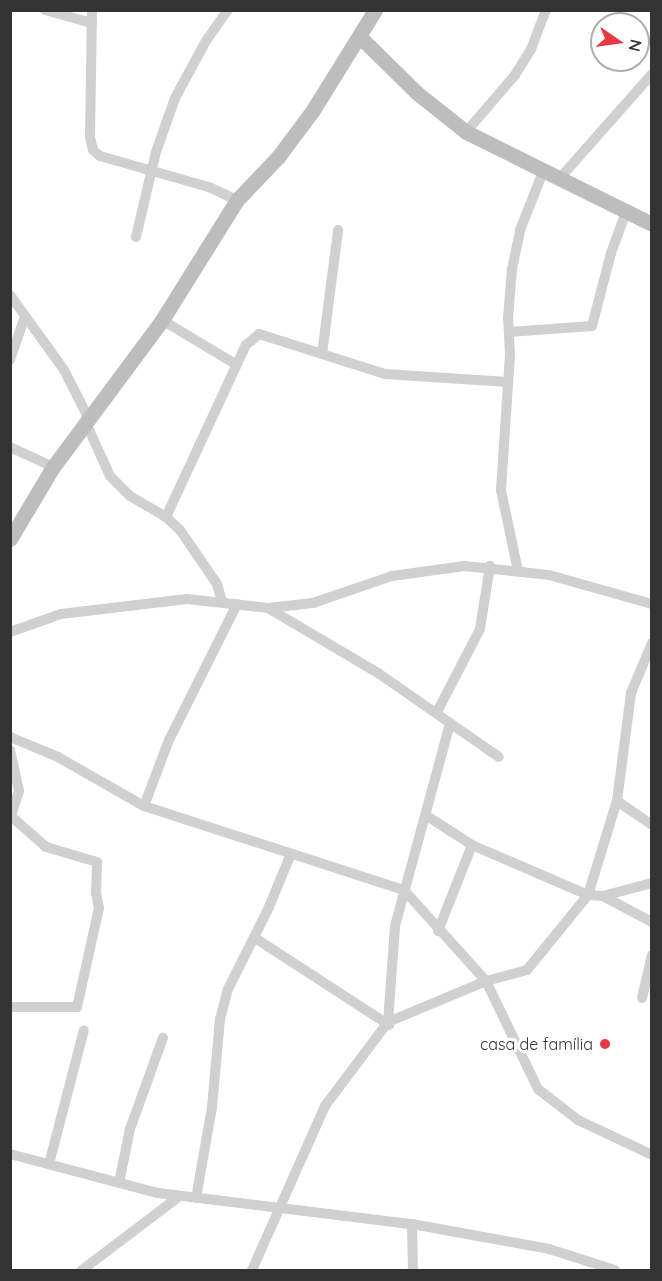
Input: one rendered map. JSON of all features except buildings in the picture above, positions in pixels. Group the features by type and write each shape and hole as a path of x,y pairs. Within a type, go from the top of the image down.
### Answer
{"street":[{"path":"45,10 92,23"},
{"path":"92,10 90,137 93,150 100,156 209,187 237,200"},
{"path":"136,237 152,170 175,98 206,41 228,10"},
{"path":"466,132 515,75 531,49 546,10"},
{"path":"10,539 53,468 162,320 237,200 278,157 359,36 368,14"},
{"path":"359,36 417,93 466,132 651,224"},
{"path":"560,178 651,74"},
{"path":"518,571 501,490 512,269 520,230 543,171"},
{"path":"509,332 592,326 611,253 626,213"},
{"path":"322,354 338,230"},
{"path":"10,295 18,313 64,370 88,421 100,460 119,487 166,517 201,559 222,601"},
{"path":"10,360 18,313"},
{"path":"162,320 237,365"},
{"path":"166,517 246,345 259,334 385,374 508,382"},
{"path":"10,447 53,468"},
{"path":"437,712 480,629 490,566"},
{"path":"10,632 61,614 187,599 222,601 268,608 313,603 392,576 433,567 490,566 549,575 651,604"},
{"path":"144,806 169,741 237,604"},
{"path":"268,608 437,712 499,757"},
{"path":"252,1270 325,1106 339,1083 388,1023 486,981 526,970 588,895 617,801 625,720 651,643"},
{"path":"388,1023 391,955 404,890 427,816 450,723"},
{"path":"10,737 58,756 144,806 290,856 404,890 438,931 486,981 538,1089 578,1119 651,1155"},
{"path":"10,750 19,791 12,814 46,847 97,862 96,893 99,908 77,1007 10,1007"},
{"path":"617,801 651,825"},
{"path":"427,816 472,845 588,895 603,896 651,883"},
{"path":"438,931 472,845"},
{"path":"196,1198 210,1116 220,1019 228,989 255,938 290,856"},
{"path":"603,896 651,922"},
{"path":"255,938 388,1023"},
{"path":"642,998 651,955"},
{"path":"49,1164 84,1030"},
{"path":"119,1183 130,1129 163,1038"},
{"path":"10,1154 119,1183 180,1196 412,1224 549,1249 615,1270"},
{"path":"82,1270 180,1196"},
{"path":"412,1224 413,1270"}],"place":[{"name":"casa de família","path":"605,1044"}]}
